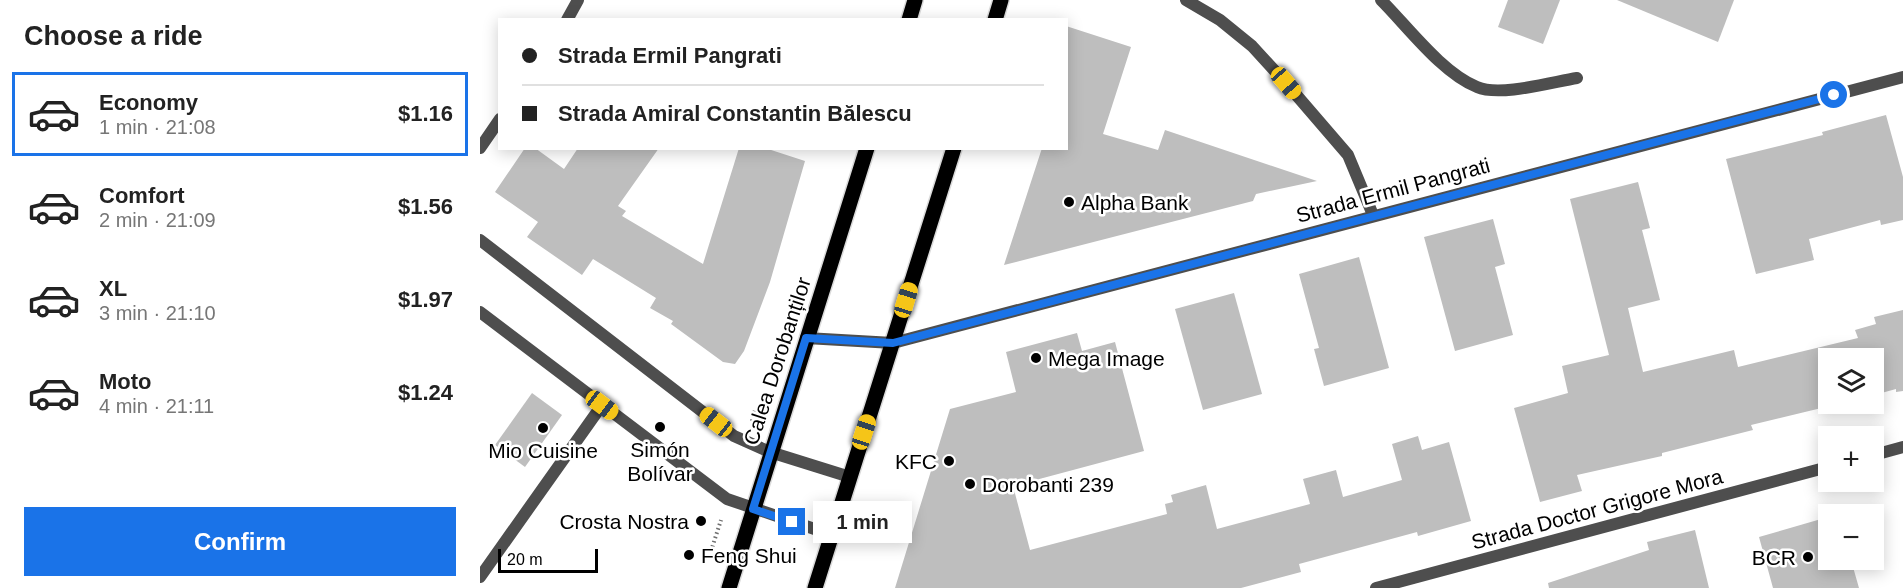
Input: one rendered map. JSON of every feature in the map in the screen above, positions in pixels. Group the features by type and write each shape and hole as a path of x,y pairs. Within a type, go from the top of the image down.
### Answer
{"main road":[{"path":"910,18 915,0"},
{"path":"996,18 1001,0"},
{"name":"Calea Dorobanților","path":"729,588 866,150"},
{"path":"815,588 953,150"}],"street":[{"path":"568,18 578,0"},
{"path":"1186,0 1220,20 1252,46 1286,83 1348,155 1373,215"},
{"path":"1381,0 1448,69 1478,88 1503,90 1577,78"},
{"name":"Strada Ermil Pangrati","path":"806,338 893,343 1903,77"},
{"path":"480,148 498,122"},
{"path":"480,240 734,436 770,452 850,477"},
{"path":"480,312 716,491 753,509 832,535"},
{"path":"480,577 602,405"},
{"path":"1884,452 1903,447"},
{"name":"Strada Doctor Grigore Mora","path":"1376,588 1818,470"}],"building":[{"path":"1508,0 1560,0 1543,44 1498,27"},
{"path":"1617,0 1734,0 1718,42"},
{"path":"1068,27 1131,47 1103,134 1158,150 1165,130 1317,181 1256,194 1253,201 1004,265 1041,150 1068,150"},
{"path":"1886,115 1903,177 1903,220 1881,225 1880,220 1809,239 1814,260 1756,274 1726,159 1823,135 1822,132"},
{"path":"524,150 538,150 564,169 577,150 658,150 618,206 626,211 622,216 703,264 738,150 771,150 805,161 770,282 744,351 735,364 723,362 671,324 673,321 650,308 656,298 593,259 582,275 527,237 538,222 495,192"},
{"path":"1638,182 1650,228 1642,230 1660,300 1628,308 1643,372 1734,350 1738,367 1858,338 1855,330 1876,324 1874,317 1903,310 1903,391 1896,392 1896,389 1884,392 1884,348 1818,348 1818,409 1751,425 1753,430 1662,453 1662,456 1577,475 1582,491 1540,502 1514,408 1568,393 1562,366 1609,355 1570,199"},
{"path":"1493,219 1505,264 1495,267 1513,335 1455,351 1424,237"},
{"path":"1359,257 1389,368 1324,386 1314,349 1319,348 1299,274"},
{"path":"1234,293 1262,394 1203,410 1175,309"},
{"path":"1077,333 1082,351 1115,342 1144,451 1013,486 1030,550 1167,514 1165,504 1173,502 1171,495 1206,485 1217,529 1310,504 1303,479 1336,470 1343,497 1402,480 1392,444 1418,436 1422,450 1449,442 1471,521 1418,536 1417,532 1299,564 1301,572 1241,588 895,588 950,409 1016,392 1006,352"},
{"path":"532,393 562,415 525,467 495,445"},
{"path":"1818,520 1818,570 1854,570 1859,588 1773,588 1759,537"},
{"path":"1695,530 1709,588 1549,588 1548,583 1649,550 1647,542"}],"place":[{"name":"Alpha Bank","path":"1069,202"},
{"name":"Mega Image","path":"1036,358"},
{"name":"Simón Bolívar","path":"660,427"},
{"name":"Mio Cuisine","path":"543,428"},
{"name":"KFC","path":"949,461"},
{"name":"Dorobanti 239","path":"970,484"},
{"name":"Crosta Nostra","path":"701,521"},
{"name":"Feng Shui","path":"689,555"},
{"name":"BCR","path":"1808,557"}],"route":[{"path":"792,522 753,509 806,338 893,343 1834,95"}]}
